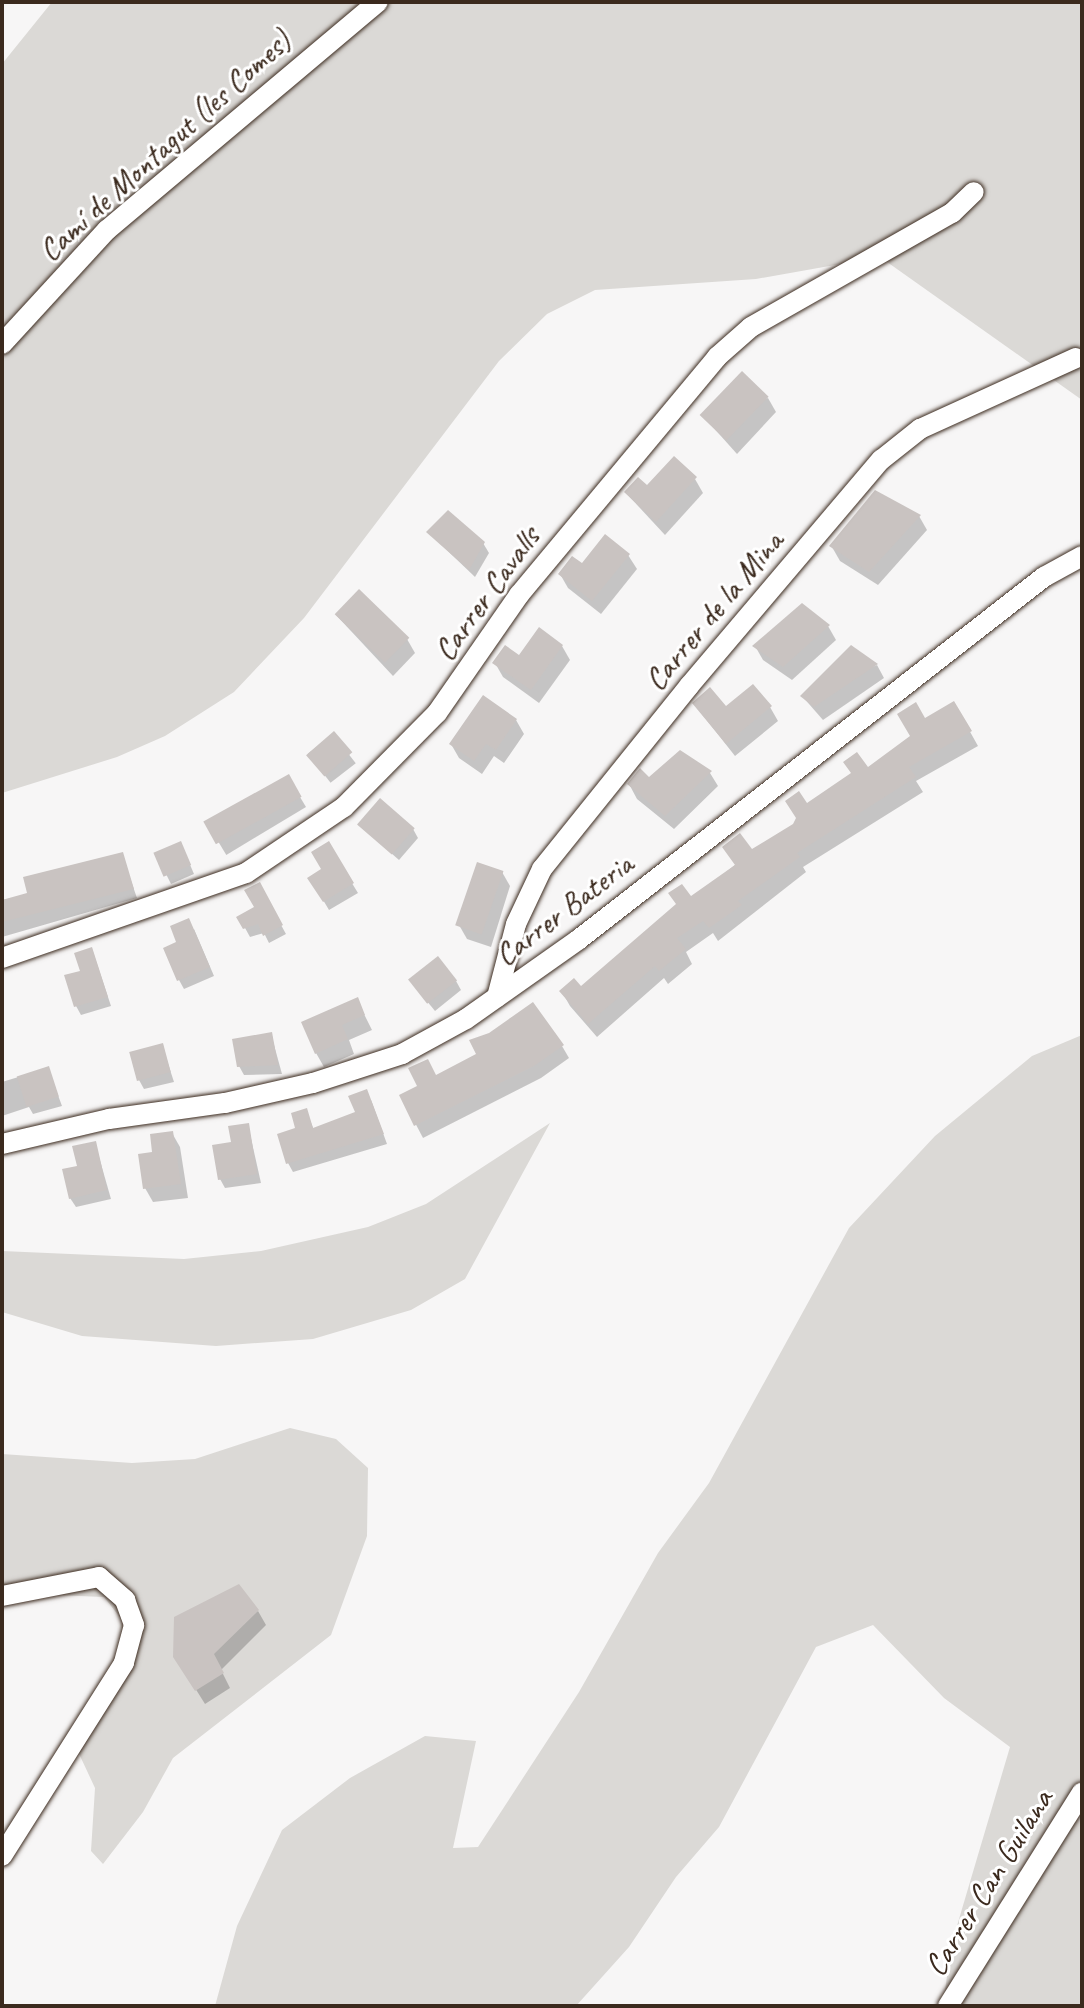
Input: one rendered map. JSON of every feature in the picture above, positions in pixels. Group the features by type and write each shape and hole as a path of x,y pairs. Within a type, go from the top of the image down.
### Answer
{"street":[{"name":"Camí de Montagut (les Comes)","path":"2,344 107,230 378,2"},
{"name":"Carrer Cavalls","path":"2,958 246,873 344,807 437,713 519,595 717,357 751,327 952,213 974,192"},
{"name":"Carrer de la Mina","path":"497,997 516,924 542,869 881,460 920,429 1076,358"},
{"name":"Carrer Bateria","path":"2,1144 109,1119 225,1103 313,1083 402,1054 497,997 578,940 1044,577 1082,556"},
{"path":"2,1596 99,1577 125,1600 134,1625 124,1663 2,1856"},
{"name":"Carrer Can Guilana","path":"948,2006 1082,1792"}],"shaded area":[{"path":"52,2 1082,2 1082,400 880,257 756,279 595,290 547,314 499,361 304,618 234,692 165,736 117,757 2,793 2,64"},
{"path":"1082,1035 1082,2006 943,2006 951,1946 1010,1747 944,1698 873,1625 816,1647 719,1827 676,1877 629,1947 576,2006 215,2006 237,1926 282,1830 350,1778 425,1736 476,1741 453,1848 478,1847 579,1692 658,1553 709,1483 849,1228 935,1136 1032,1056"},
{"path":"550,1123 465,1279 411,1310 313,1339 216,1346 82,1336 2,1312 2,1251 184,1259 261,1251 368,1227 426,1204"},
{"path":"290,1428 336,1439 368,1468 367,1536 331,1635 173,1758 143,1812 103,1864 91,1851 95,1788 74,1743 122,1663 126,1625 104,1597 2,1593 2,1454 132,1463 195,1459"}],"building":[{"path":"742,371 769,397 726,441 700,415"},
{"path":"674,456 697,477 656,522 624,492 638,477 647,485"},
{"path":"875,490 921,515 869,572 829,546"},
{"path":"448,510 485,542 469,570 426,532"},
{"path":"605,534 630,554 592,601 558,574 572,556 582,563"},
{"path":"359,589 409,638 385,663 335,614"},
{"path":"802,603 830,625 783,667 752,646"},
{"path":"539,627 563,645 531,690 492,663 505,645 519,655"},
{"path":"851,645 878,664 814,707 800,696"},
{"path":"753,684 772,706 726,744 692,703 710,687 726,706"},
{"path":"483,695 517,719 496,750 486,744 474,761 449,744"},
{"path":"954,701 972,731 909,767 916,777 797,853 800,857 738,901 742,905 709,928 703,921 677,938 686,949 659,971 655,966 588,1024 559,991 574,978 581,986 676,904 668,893 682,884 691,896 735,865 722,847 740,833 752,849 793,824 796,818 785,801 799,791 807,803 851,773 843,762 857,752 868,767 910,736 897,714 916,702 925,718"},
{"path":"334,731 352,752 324,776 306,755"},
{"path":"680,750 712,771 665,816 627,784 640,768 649,777"},
{"path":"289,774 302,797 216,844 203,822"},
{"path":"380,798 415,828 392,855 357,824"},
{"path":"181,841 191,865 164,877 153,853"},
{"path":"329,841 354,883 323,902 307,878 321,869 311,852"},
{"path":"123,852 134,889 2,922 2,900 27,893 23,877"},
{"path":"477,862 503,871 482,934 455,925"},
{"path":"260,882 283,925 263,936 258,924 243,929 236,917 254,907 244,890"},
{"path":"189,918 210,967 177,981 163,948 176,942 170,926"},
{"path":"92,947 108,997 74,1007 64,975 80,971 74,953"},
{"path":"438,956 457,980 427,1004 408,979"},
{"path":"358,997 365,1015 342,1025 348,1039 315,1054 301,1022"},
{"path":"533,1002 564,1045 534,1066 414,1126 399,1095 417,1086 408,1068 428,1059 436,1075 476,1054 469,1040 489,1033"},
{"path":"272,1032 278,1065 237,1067 232,1039"},
{"path":"163,1043 171,1072 137,1081 129,1052"},
{"path":"49,1066 59,1096 27,1107 17,1077"},
{"path":"367,1089 384,1134 286,1164 277,1134 295,1128 291,1113 307,1108 313,1128 355,1112 348,1096"},
{"path":"249,1123 257,1174 218,1180 212,1145 231,1142 228,1126"},
{"path":"173,1131 181,1184 143,1189 138,1154 152,1152 150,1134"},
{"path":"96,1141 107,1190 69,1199 62,1169 77,1166 72,1146"},
{"path":"239,1584 259,1610 214,1654 224,1673 195,1691 173,1657 174,1617"}]}
